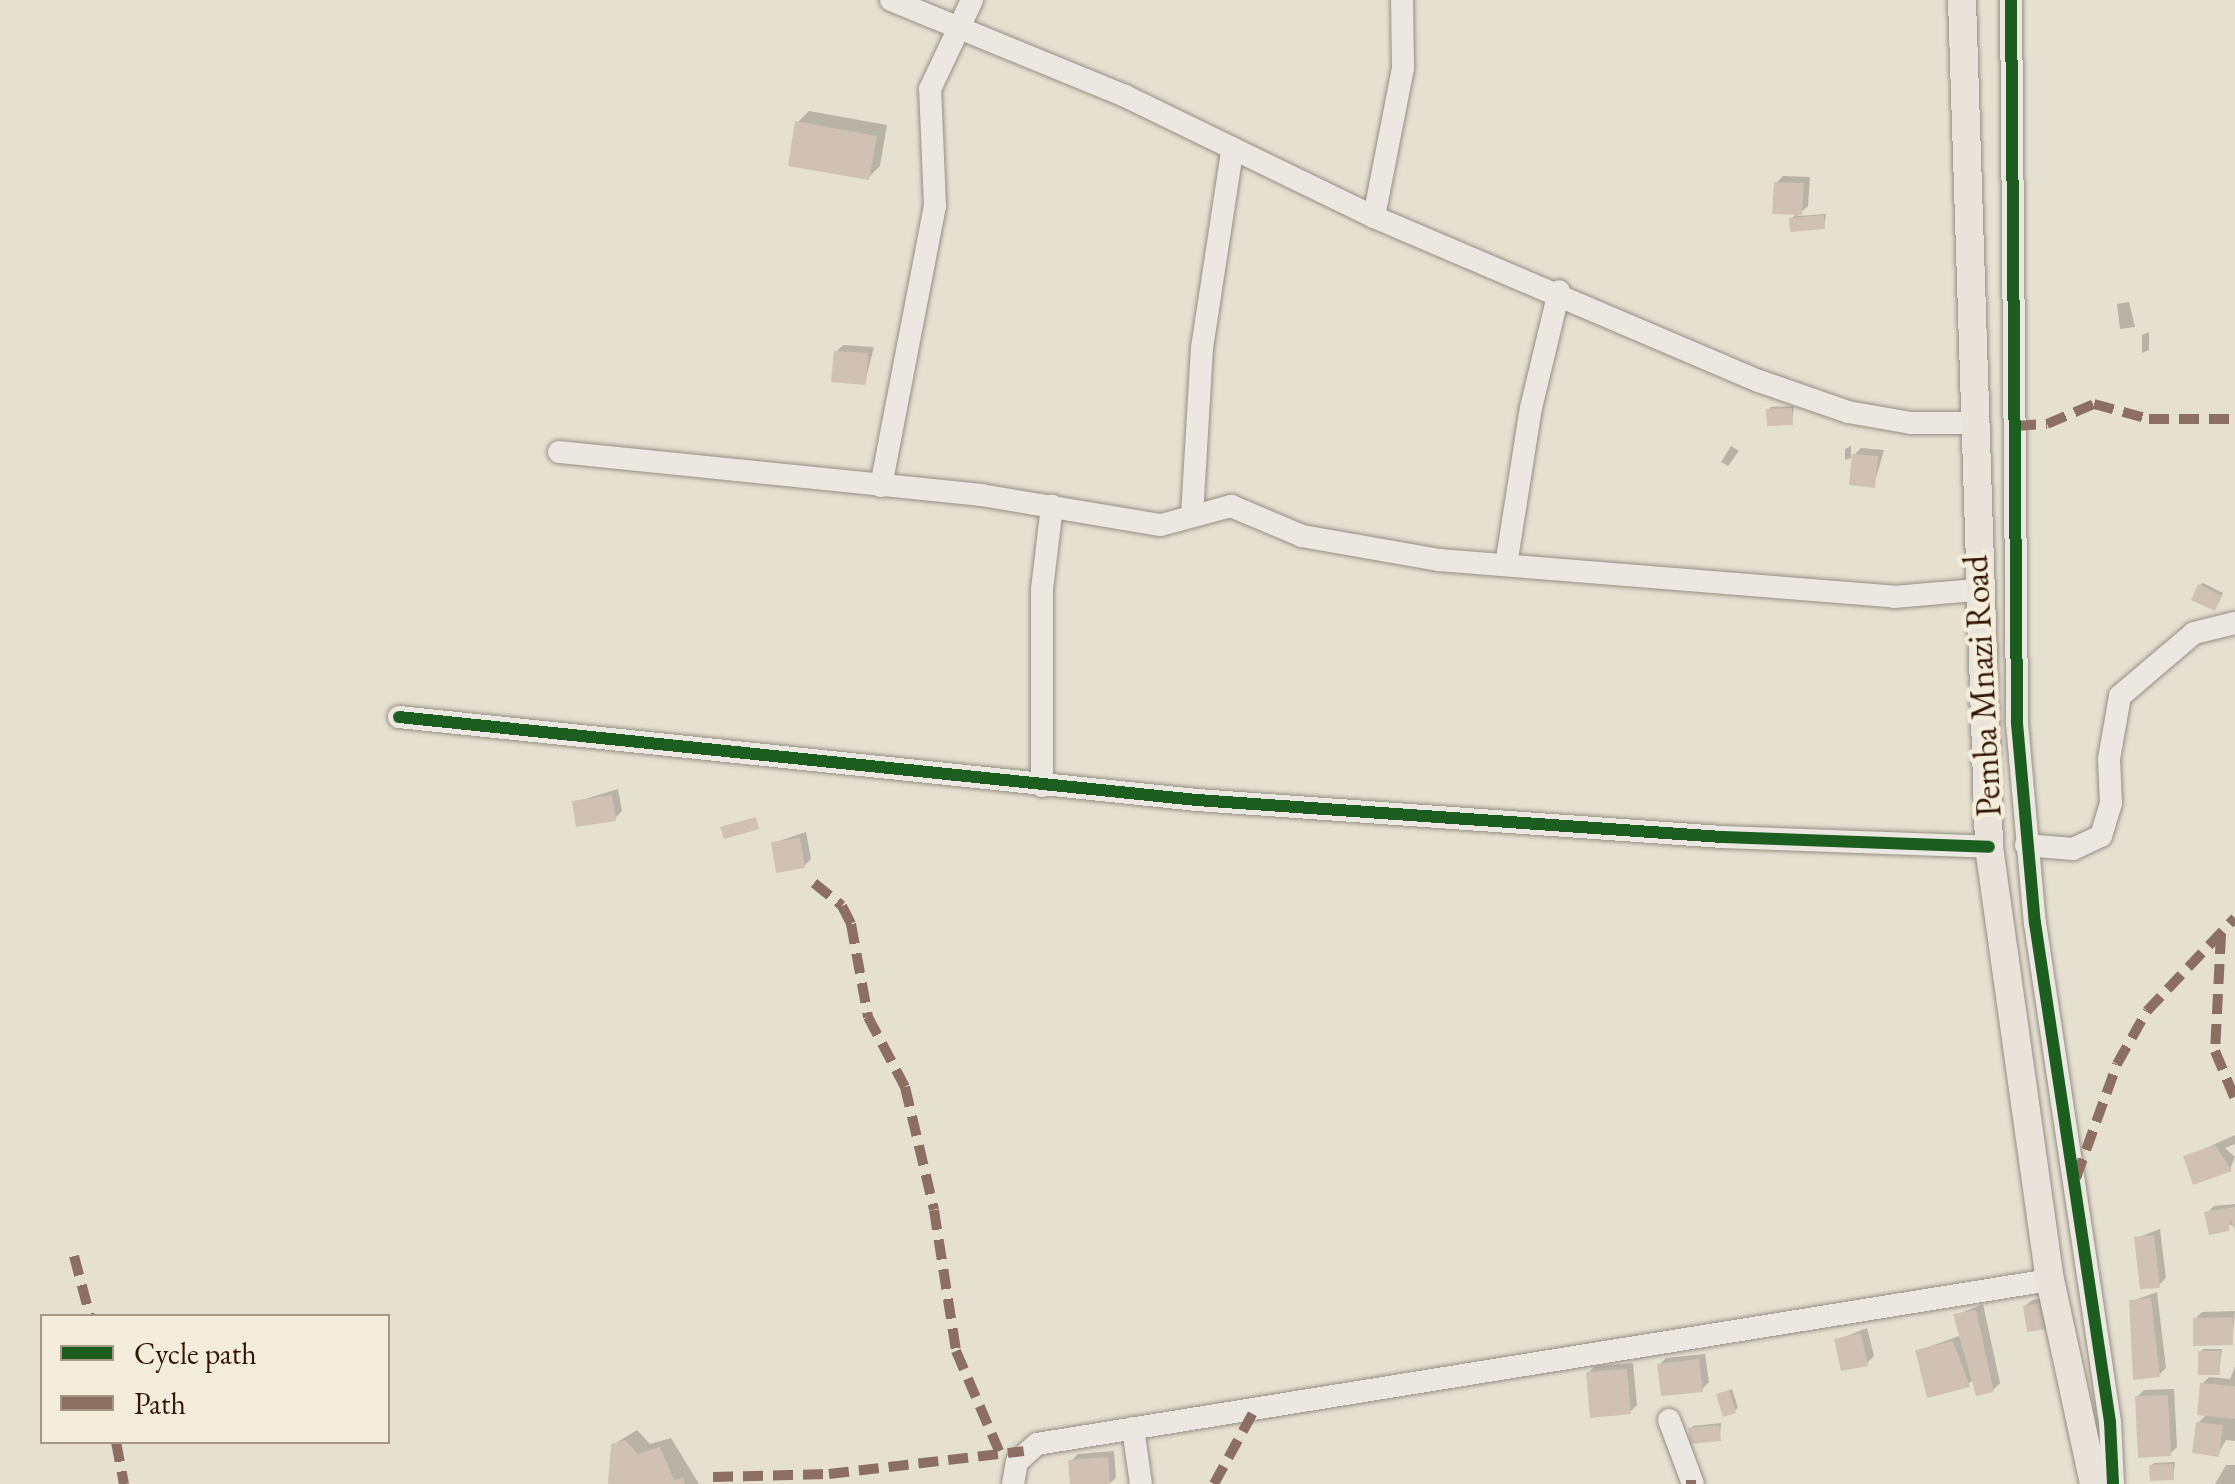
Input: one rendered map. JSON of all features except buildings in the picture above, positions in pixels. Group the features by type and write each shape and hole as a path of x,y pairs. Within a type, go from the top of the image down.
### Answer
{"main road":[{"name":"Pemba Mnazi Road","path":"1962,0 1976,590 1989,847 2050,1280 2094,1484"}],"street":[{"path":"890,0 1125,96 1232,152 1374,217 1559,291 1759,381 1848,412 1911,423 1972,423"},
{"path":"881,486 938,181 930,89 972,0"},
{"path":"1374,217 1403,68 1402,0"},
{"path":"2011,0 2017,723 2026,845 2110,1422 2113,1484"},
{"path":"1192,516 1200,368 1232,152"},
{"path":"1506,565 1531,408 1559,291"},
{"path":"559,452 1052,506 1161,525 1231,506 1302,536 1439,560 1894,597 1976,590"},
{"path":"1042,786 1042,590 1052,506"},
{"path":"2026,845 2073,849 2101,836 2112,804 2108,759 2120,696 2194,633 2235,623"},
{"path":"399,718 1042,786 1722,838 1989,847"},
{"path":"1013,1484 1017,1462 1037,1444 2050,1280"},
{"path":"1669,1420 1693,1484"},
{"path":"1133,1428 1141,1484"}],"marked path":[{"path":"2016,426 2047,424 2094,404 2149,419 2235,419"},
{"path":"814,883 842,906 851,924 868,1017 905,1087 934,1210 956,1351 999,1451"},
{"path":"2076,1178 2117,1064 2147,1011 2235,918"},
{"path":"2221,934 2215,1051 2235,1099"},
{"path":"74,1256 89,1314"},
{"path":"1214,1484 1255,1409"},
{"path":"116,1444 124,1484"},
{"path":"713,1477 829,1474 1024,1451"}],"cycle path":[{"path":"2011,0 2017,723 2035,923 2110,1422 2113,1484"},
{"path":"399,717 1197,800 1722,837 1989,847"}]}
